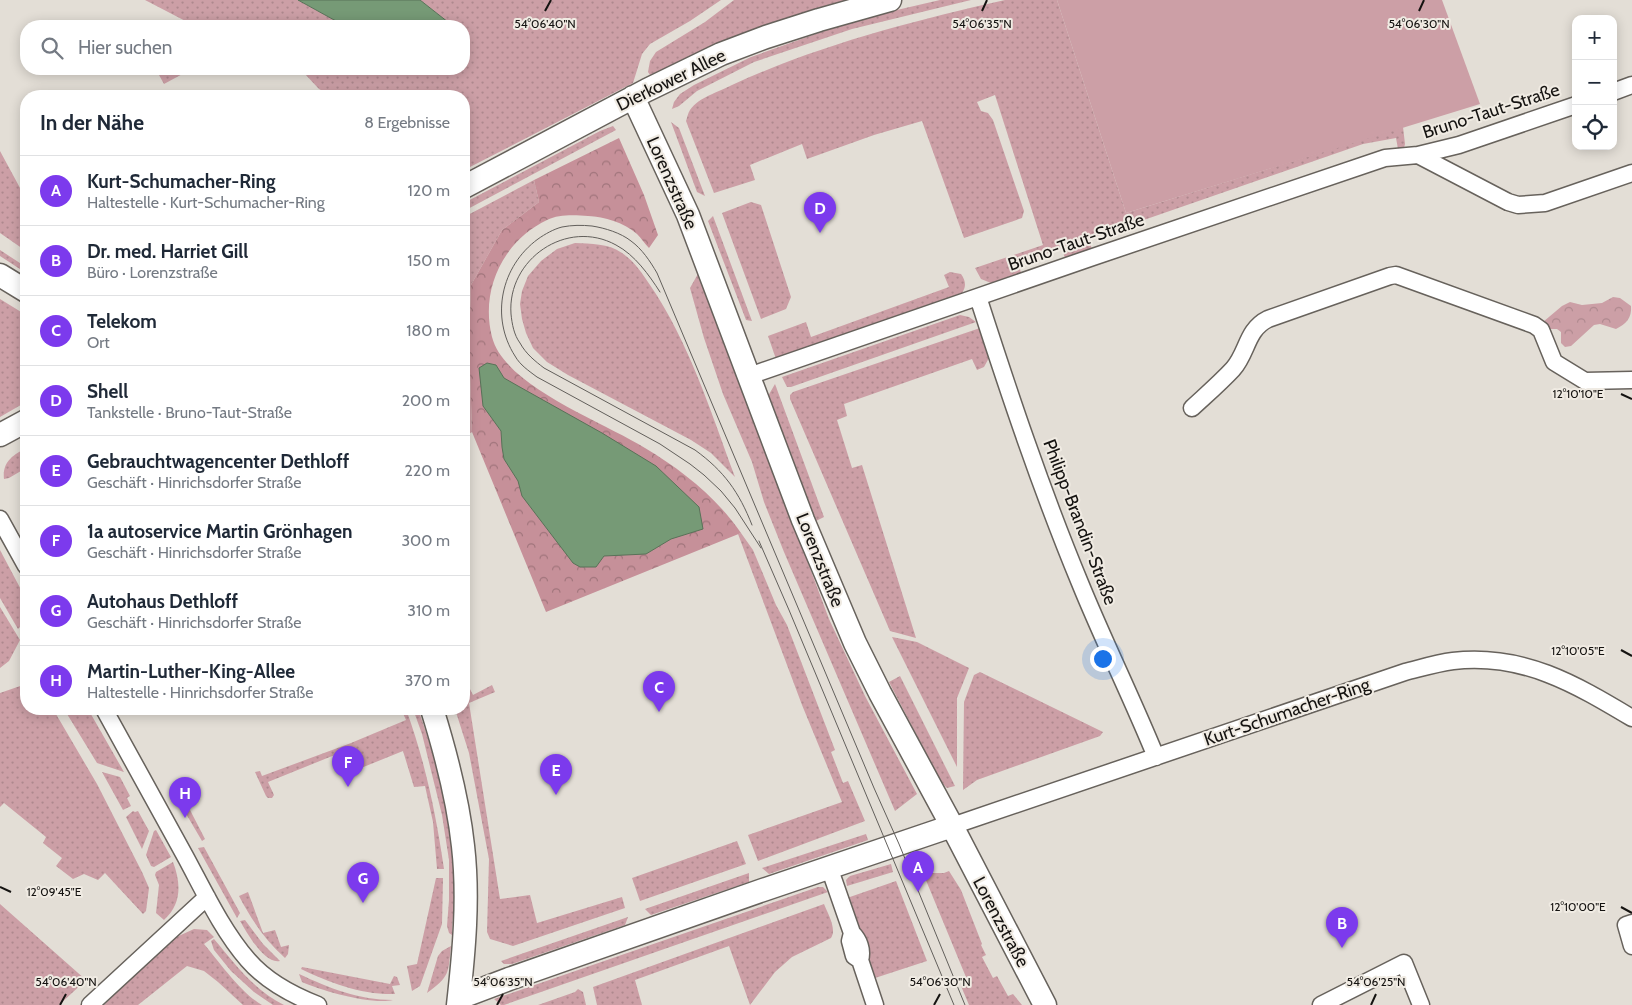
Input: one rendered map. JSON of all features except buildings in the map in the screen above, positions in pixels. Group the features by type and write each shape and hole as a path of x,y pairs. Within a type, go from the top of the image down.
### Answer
{"street":[{"name":"Dierkower Allee","path":"470,184 633,97 721,54 849,10 890,0"},
{"path":"1617,91 1632,85"},
{"name":"Lorenzstraße","path":"633,97 688,215 803,520 855,643 1045,1005"},
{"name":"Bruno-Taut-Straße","path":"749,376 1385,158 1418,155 1459,145 1572,106"},
{"name":"Bruno-Taut-Straße","path":"1418,155 1508,202 1518,205 1545,203 1632,173"},
{"path":"0,275 20,287"},
{"path":"1192,408 1234,368 1259,323 1396,275 1534,325 1541,330 1554,362 1585,381 1632,380"},
{"name":"Philipp-Brandin-Straße","path":"978,297 1054,520 1080,585 1156,757"},
{"path":"0,435 20,424"},
{"path":"0,519 20,555"},
{"name":"Kurt-Schumacher-Ring","path":"454,1003 509,979 829,867 1405,672 1436,664 1454,661 1496,661 1537,670 1568,681 1632,718"},
{"path":"107,715 207,896 226,929 248,960 261,973 286,991 318,1005"},
{"path":"434,715 458,807 466,880 465,908 454,1003"},
{"path":"829,867 852,933 850,941 854,956 860,960 875,1005"},
{"path":"90,1005 207,896"},
{"path":"1632,923 1626,925 1632,946"},
{"path":"1321,1005 1404,963 1421,1005"}],"green space":[{"path":"145,0 298,0 334,20 183,20"},
{"path":"420,0 721,0 690,21 650,44 642,54 633,83 470,167 470,90 321,90 306,75 470,75 470,20 445,20"},
{"path":"734,0 862,0 713,46 650,75 648,72 650,61 656,52 705,22"},
{"path":"940,0 971,0 852,29 754,62 697,91 679,106 672,109 674,102 680,94 694,85 751,57 858,19"},
{"path":"1005,0 1057,0 1126,213 1403,127 1404,148 1398,149 1396,138 1363,144 1089,239 1092,250 1066,260 1061,248 1018,264 1022,275 996,285 981,279 975,268 1043,245 995,95 977,102 981,111 988,113 993,120 1024,211 1022,218 964,238 922,121 874,135 807,159 802,144 750,165 755,180 714,193 686,121 694,105 710,95 765,71 832,46 866,35"},
{"path":"1057,0 1442,0 1480,104 1126,213"},
{"path":"159,75 181,75 164,84"},
{"path":"671,122 679,128 705,196 697,192"},
{"path":"613,126 616,130 470,208 470,200 600,131"},
{"path":"619,138 644,195 658,235 649,248 637,234 620,223 578,215 552,218 532,229 507,254 498,269 493,285 489,302 489,319 492,337 501,355 516,372 558,402 645,448 685,475 721,508 741,533 546,612 472,432 470,372 471,285 502,230 539,202 534,180"},
{"path":"0,151 20,188 20,247 0,233"},
{"path":"534,180 539,202 502,230 471,285 470,314 470,214"},
{"path":"751,202 761,205 791,297 786,309 761,319 722,213"},
{"path":"713,216 752,321 746,320 708,221"},
{"path":"575,243 611,247 617,250 638,268 647,281 664,307 688,354 735,477 711,453 691,440 568,375 547,362 533,348 526,333 520,304 522,291 528,276 541,261 557,249"},
{"path":"0,250 20,263 20,269 0,256"},
{"path":"699,272 829,619 865,696 917,794 895,811 784,552 764,502 752,462 723,394 690,288"},
{"path":"950,272 961,274 965,284 964,290 958,298 776,359 768,336 806,322 811,337 949,287 944,275"},
{"path":"1613,297 1620,298 1631,306 1628,320 1616,329 1600,324 1594,325 1571,346 1565,347 1561,343 1561,332 1557,329 1549,329 1543,322 1562,306 1570,302 1582,305 1602,303"},
{"path":"0,299 20,311 20,405 0,417"},
{"path":"960,315 969,317 976,322 791,387 787,387 782,377"},
{"path":"980,328 990,356 984,367 977,370 972,359 844,404 847,416 837,420 852,468 862,465 916,638 890,631 790,399 790,395 793,392"},
{"path":"470,373 472,432 470,433"},
{"path":"775,384 824,517 814,522 768,396"},
{"path":"20,451 20,472 4,479 5,468 9,460"},
{"path":"741,533 753,550 776,605 787,625 835,750 831,752 843,783 848,781 865,821 758,861 748,835 842,802 802,705 738,534"},
{"path":"0,550 20,588 20,627 18,629 0,598"},
{"path":"0,607 20,640 9,661 0,668"},
{"path":"892,637 917,642 969,668 957,698 957,767"},
{"path":"980,672 1103,732 1100,736 977,780 963,790 964,702 974,675"},
{"path":"900,676 955,786 947,788 941,782 889,682"},
{"path":"492,685 495,692 470,703 470,689 473,695"},
{"path":"20,686 20,715 57,715 97,784 149,888 146,911 143,914 105,873 98,880 84,874 73,879 56,866 62,858 43,843 46,837 4,803 0,807 0,693"},
{"path":"470,709 500,899 530,895 537,923 622,897 625,908 513,946 490,939 487,932 489,859 469,753 457,715 470,715"},
{"path":"68,715 91,715 124,772 97,763"},
{"path":"404,715 408,715 424,768 444,869 437,869 433,822 425,786 414,787 403,751 361,768 352,748 268,782 274,795 272,798 266,796 255,772 260,771 262,776 351,743 406,720"},
{"path":"415,715 420,715 424,727 440,782 448,820 455,867 452,935 449,933 447,926 449,860 442,815 422,734"},
{"path":"102,772 120,777 130,796 127,798 131,806 123,810"},
{"path":"190,810 205,839 202,841 185,812"},
{"path":"133,811 138,811 149,831 142,849 126,817"},
{"path":"156,830 171,857 154,867 151,866 146,855"},
{"path":"866,834 868,840 769,874 762,868"},
{"path":"737,841 746,864 640,901 632,878"},
{"path":"204,847 240,913 237,918 198,848"},
{"path":"173,862 178,878 177,900 170,914 164,920 156,913 159,885 155,875 156,872"},
{"path":"891,864 893,872 847,886 846,880 850,876"},
{"path":"949,871 961,890 986,955 982,957 993,978 997,976 1008,996 1013,994 1022,1005 969,1005 961,986 968,982 923,873 944,873"},
{"path":"749,873 749,882 651,915 645,909"},
{"path":"436,878 443,878 442,924 420,986 412,991 407,966 417,964"},
{"path":"896,881 927,961 875,978 847,898"},
{"path":"818,887 823,887 828,892 504,1005 501,1005 494,999"},
{"path":"248,892 263,933 275,930 281,947 289,945 288,954 285,958 265,937 239,896"},
{"path":"0,904 86,980 59,1005 0,1005"},
{"path":"824,904 833,930 831,938 792,957 775,972 750,1005 729,946 635,980 642,1005 597,1005 593,987"},
{"path":"628,917 625,925 512,964 504,964 501,961"},
{"path":"245,920 263,944 280,961 268,958 257,947 240,921"},
{"path":"194,929 207,930 214,937 204,944 246,993 262,1005 243,1005 204,971 187,966 138,1005 104,1005 172,939"},
{"path":"214,939 254,984 284,1005 273,1005 254,992 231,971 214,950 211,941"},
{"path":"451,946 448,969 444,978 427,993 438,956 442,951"},
{"path":"302,967 390,984 394,976 397,977 400,985 392,986 395,994 358,990 323,979 301,969"},
{"path":"299,974 344,992 368,998 393,1000 373,1001 334,993 302,982"},
{"path":"578,989 583,992 586,1005 538,1005 575,992"}],"shaded area":[{"path":"298,0 420,0 445,20 334,20"},
{"path":"487,363 496,365 504,378 602,433 656,466 699,507 703,529 671,539 646,554 604,556 596,567 580,567 573,563 522,496 518,481 504,459 501,431 483,406 479,368"}],"tram line":[{"path":"761,548 735,508 721,491 690,464 660,444 537,377 517,359 507,341 503,325 503,293 515,263 525,250 538,239 553,230 566,226 597,227 623,236 635,244 646,256 657,273 899,844 965,1005"},
{"path":"660,292 635,260 616,245 597,238 578,237 560,240 544,249 530,261 519,276 512,294 511,314 513,325 516,336 525,351 544,368 695,450 705,458 730,483 742,502 752,525"},
{"path":"759,541 954,1005"}],"place":[{"name":"Shell","path":"820,233"},
{"name":"Telekom","path":"659,712"},
{"name":"1a autoservice Martin Grönhagen","path":"348,787"},
{"name":"Gebrauchtwagencenter Dethloff","path":"556,795"},
{"name":"Martin-Luther-King-Allee","path":"185,818"},
{"name":"Kurt-Schumacher-Ring","path":"918,892"},
{"name":"Autohaus Dethloff","path":"363,903"},
{"name":"Dr. med. Harriet Gill","path":"1342,948"}]}
